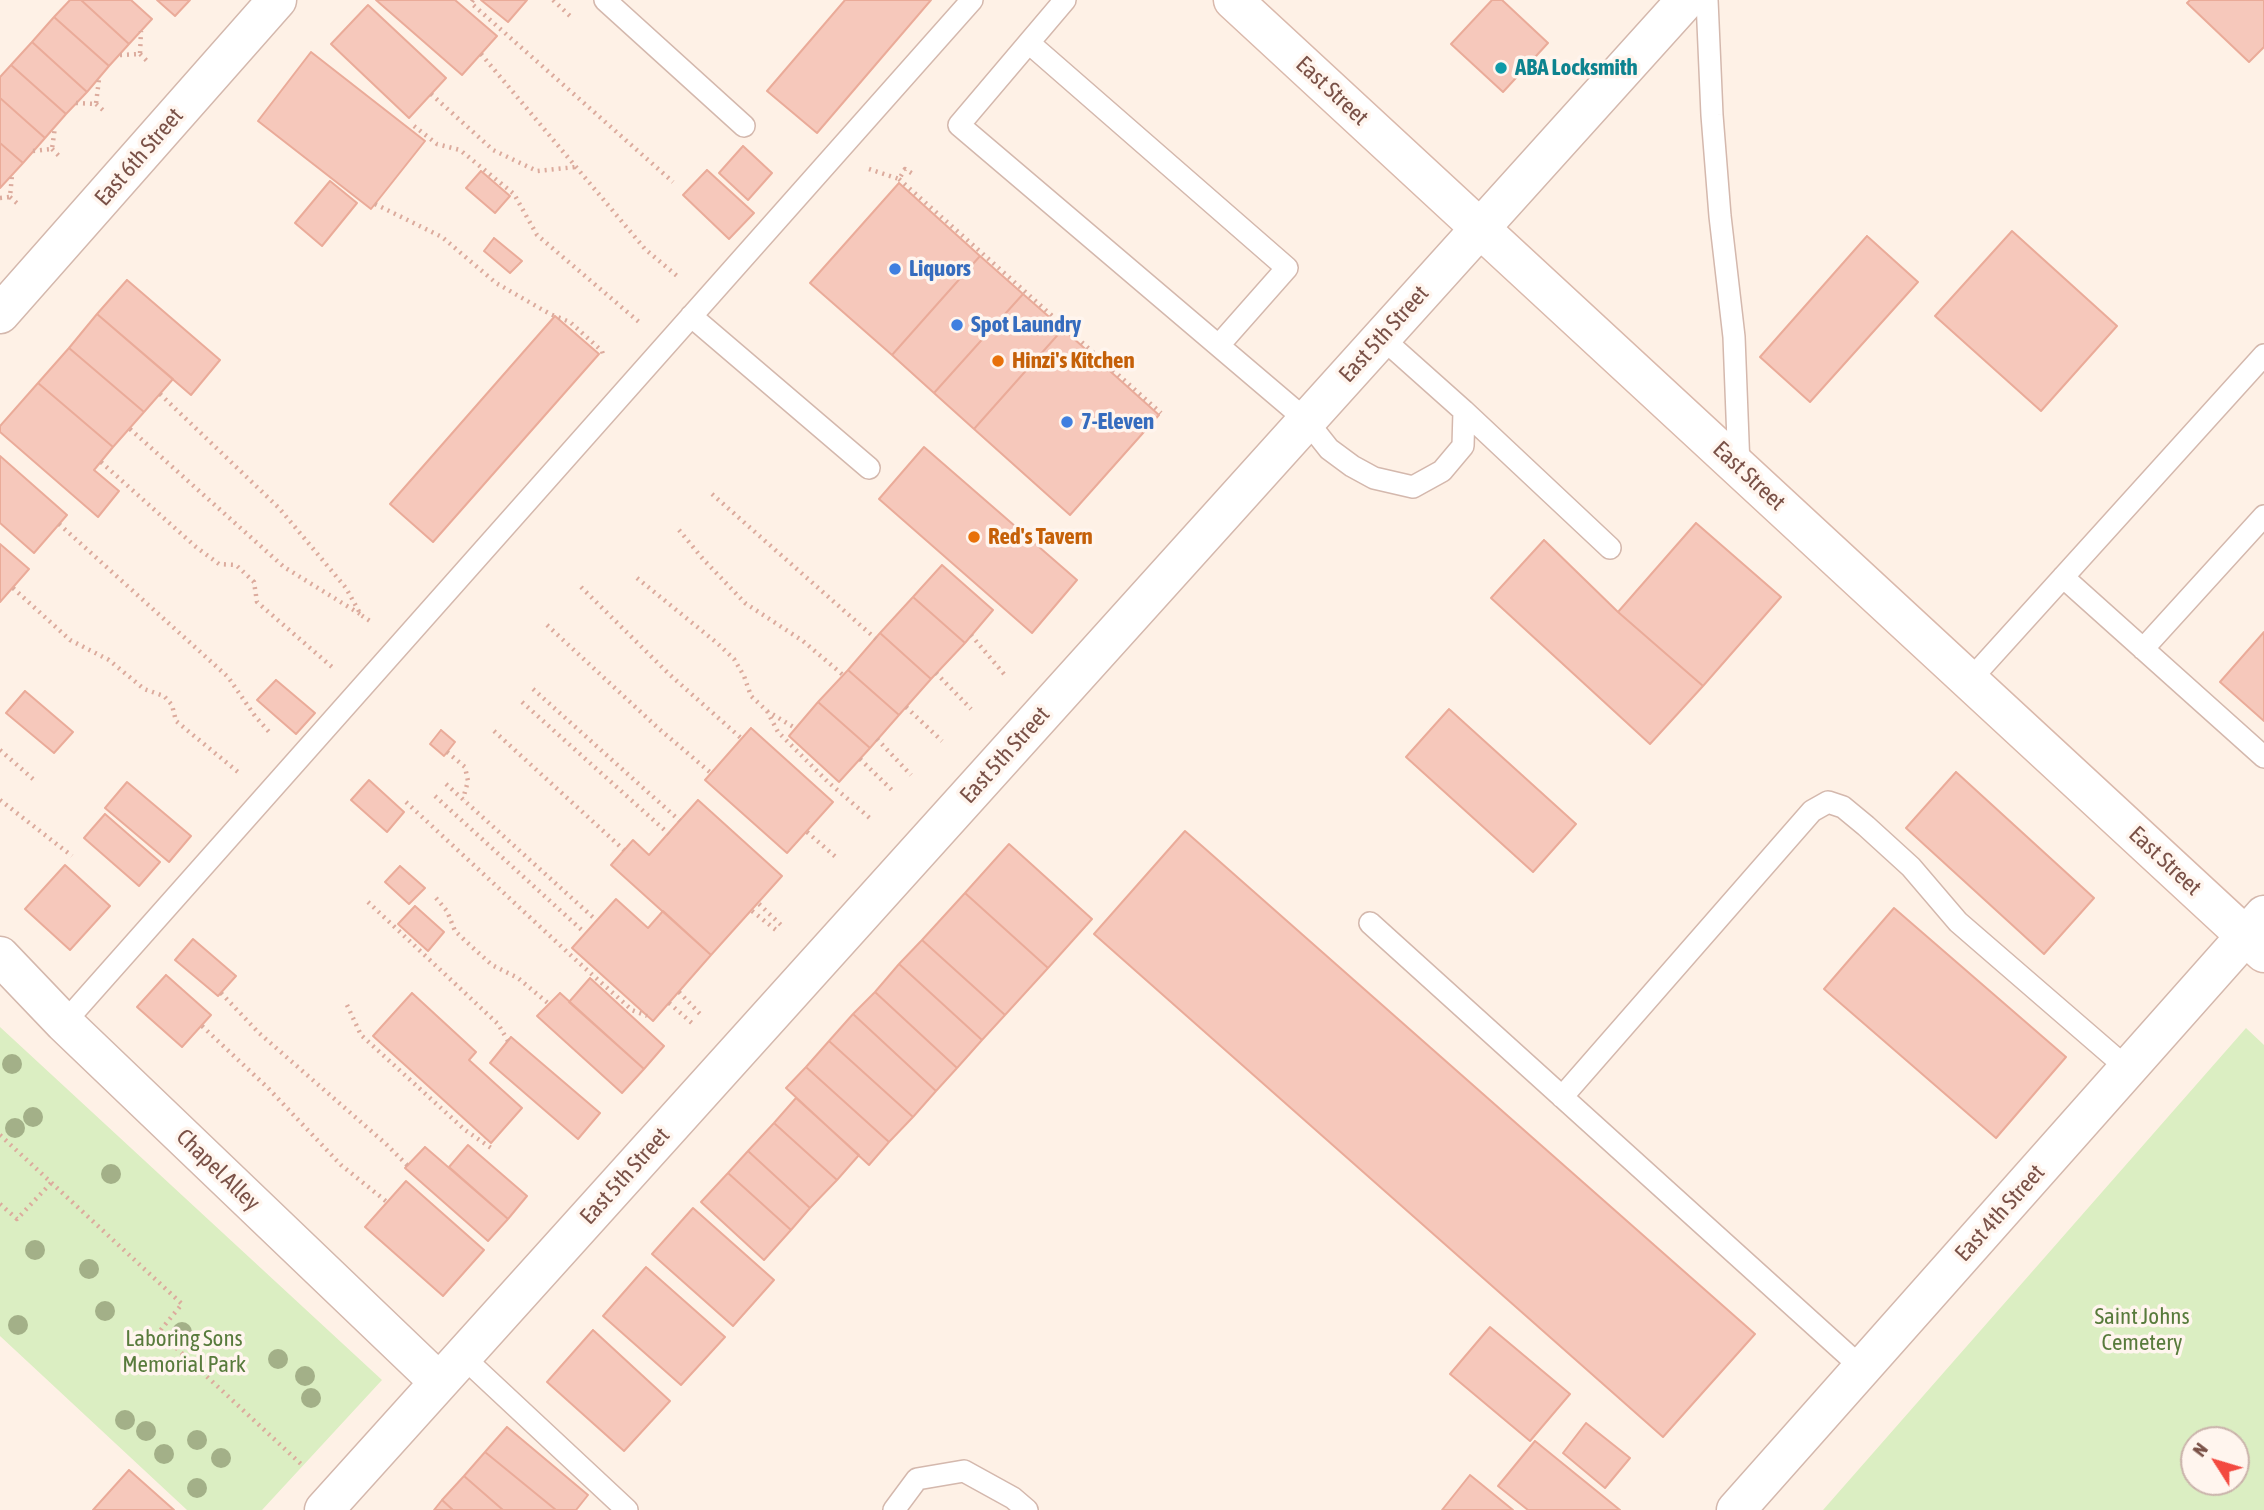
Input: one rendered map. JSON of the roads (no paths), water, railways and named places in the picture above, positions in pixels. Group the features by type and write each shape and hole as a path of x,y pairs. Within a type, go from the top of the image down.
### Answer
{"street":[{"name":"East 6th Street","path":"0,314 277,0"},
{"name":"East Street","path":"1233,0 1970,680 2258,935"},
{"name":"East 5th Street","path":"324,1510 1686,0"},
{"name":"East 4th Street","path":"1736,1510 2128,1069 2258,935"},
{"name":"Chapel Alley","path":"0,956 64,1023 451,1369"}],"lane":[{"path":"606,0 744,126"},
{"path":"64,1023 972,0"},
{"path":"1065,0 960,125 1306,420 1329,449 1352,466 1374,478 1413,487 1442,471 1464,446 1464,411"},
{"path":"1707,0 1717,178 1734,337 1739,467"},
{"path":"1028,43 1287,268 1219,345"},
{"path":"691,317 869,468"},
{"path":"1381,337 1610,548"},
{"path":"1970,680 2264,355"},
{"path":"2143,649 2264,516"},
{"path":"2063,577 2264,757"},
{"path":"1562,1097 1812,811 1828,802 1843,807 1866,825 1911,867 1958,922 2128,1069"},
{"path":"1370,923 1862,1368"},
{"name":"Chapel Alley","path":"451,1369 626,1510"},
{"path":"894,1510 917,1479 964,1471 1013,1498 1027,1510"}],"place":[{"name":"ABA Locksmith","path":"1501,68"},
{"name":"Liquors","path":"895,269"},
{"name":"Spot Laundry","path":"957,325"},
{"name":"Hinzi's Kitchen","path":"998,361"},
{"name":"7-Eleven","path":"1067,422"},
{"name":"Red's Tavern","path":"974,537"}],"park label":[{"name":"Saint Johns Cemetery","path":"2142,1330"},
{"name":"Laboring Sons Memorial Park","path":"184,1352"}]}
